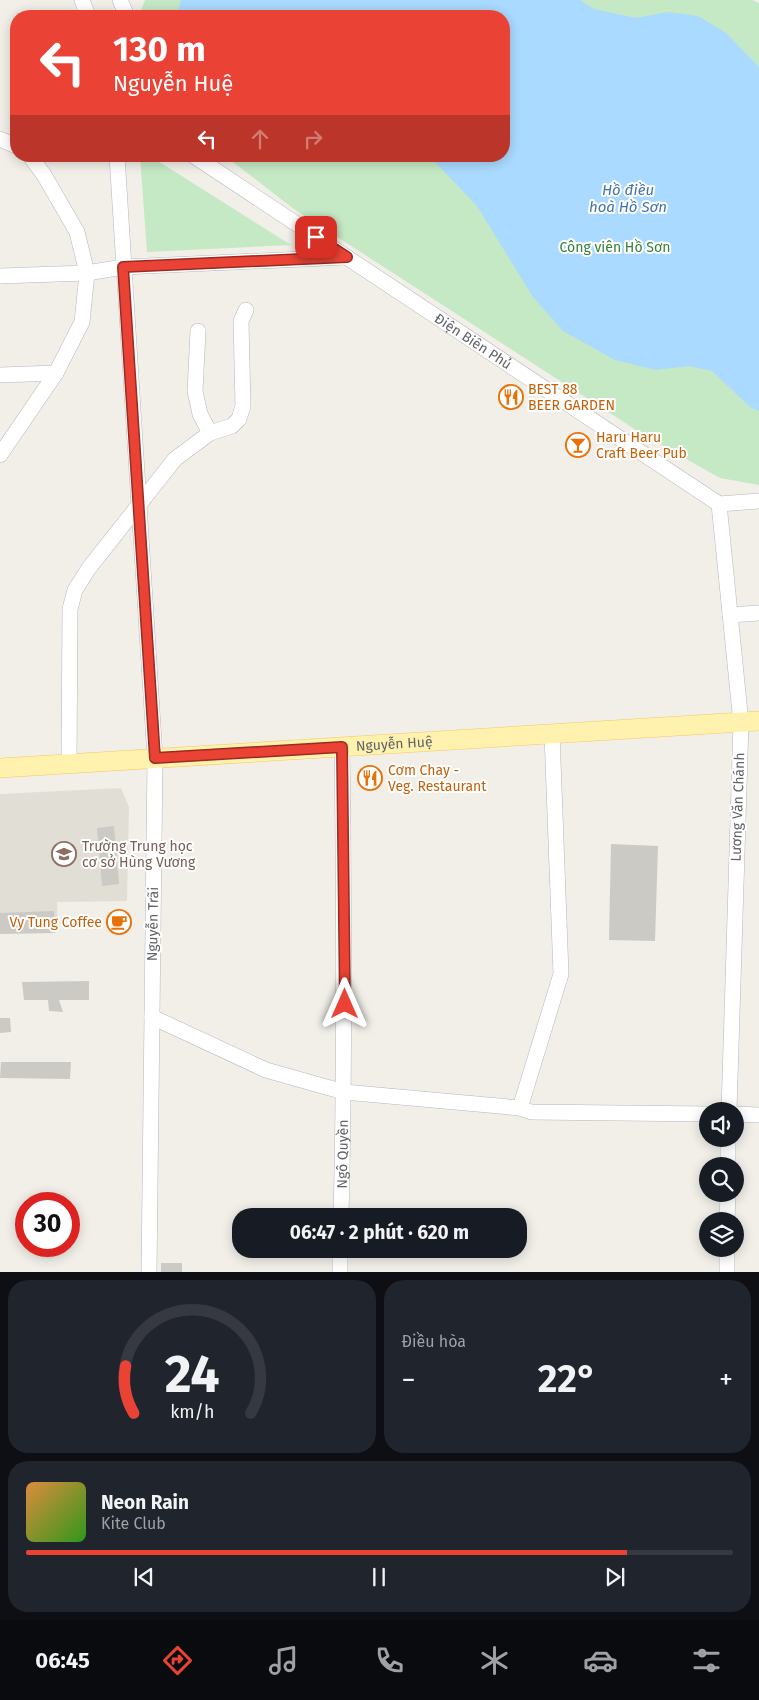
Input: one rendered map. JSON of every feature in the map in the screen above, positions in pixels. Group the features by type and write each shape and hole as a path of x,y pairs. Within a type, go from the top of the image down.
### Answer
{"main road":[{"name":"Nguyễn Huệ","path":"0,768 750,722"}],"street":[{"path":"0,455 56,373 82,322 87,273 77,232 34,162"},
{"name":"Nguyễn Trãi","path":"116,162 155,758 149,1272"},
{"name":"Điện Biên Phủ","path":"203,162 719,504"},
{"path":"0,276 87,273 123,267 347,257"},
{"path":"69,764 70,609 75,590 89,568 175,459 210,433 232,426 239,419 243,406 241,321 246,310"},
{"path":"198,331 196,391 200,414 210,433"},
{"path":"0,375 56,373"},
{"path":"719,504 759,501"},
{"name":"Lương Văn Chánh","path":"719,504 730,615 750,722 729,1102"},
{"path":"730,615 759,613"},
{"path":"520,1108 561,974 552,734"},
{"name":"Ngô Quyền","path":"341,1208 344,1092 342,747"},
{"path":"152,1017 266,1070 344,1092 520,1108 531,1112 699,1114"},
{"path":"744,1114 759,1115"},
{"path":"727,1257 727,1272"},
{"path":"340,1258 340,1272"}],"shaded area":[{"name":"Trường Trung học cơ sở Hùng Vương","path":"121,788 129,807 127,901 57,902 58,930 0,932 0,794"}],"green space":[{"name":"Hồ điều hoà Hồ Sơn","path":"145,0 752,0 759,3 759,485 720,478 647,437 294,209 233,162 510,162 510,10 141,10"},
{"path":"140,162 160,162 291,245 147,252"}],"water":[{"name":"Hồ điều hoà Hồ Sơn","path":"181,0 580,0 594,9 636,18 668,12 698,16 726,33 759,67 759,411 750,407 712,371 689,366 656,370 615,360 563,331 533,297 477,206 435,162 510,162 510,10 178,10"}],"building":[{"path":"114,826 119,884 102,886 97,828"},
{"path":"611,844 658,846 655,941 609,940"},
{"path":"54,911 55,933 0,934 0,913"},
{"path":"89,981 89,1000 59,1000 63,1012 49,1011 48,1000 24,1000 22,982"},
{"path":"0,1018 10,1018 11,1032 0,1033"},
{"path":"1,1062 71,1062 70,1079 0,1078"},
{"path":"161,1263 182,1263 182,1272 161,1272"}],"place":[{"name":"BEST 88 BEER GARDEN","path":"511,397"},
{"name":"Haru Haru Craft Beer Pub","path":"578,445"},
{"name":"Cơm Chay - Veg. Restaurant","path":"370,778"},
{"name":"Trường Trung học cơ sở Hùng Vương","path":"64,854"},
{"name":"Vy Tung Coffee","path":"119,922"}],"route":[{"path":"316,237 347,257 123,267 155,758 342,747 345,1004"}],"park label":[{"name":"Công viên Hồ Sơn","path":"615,247"}]}
